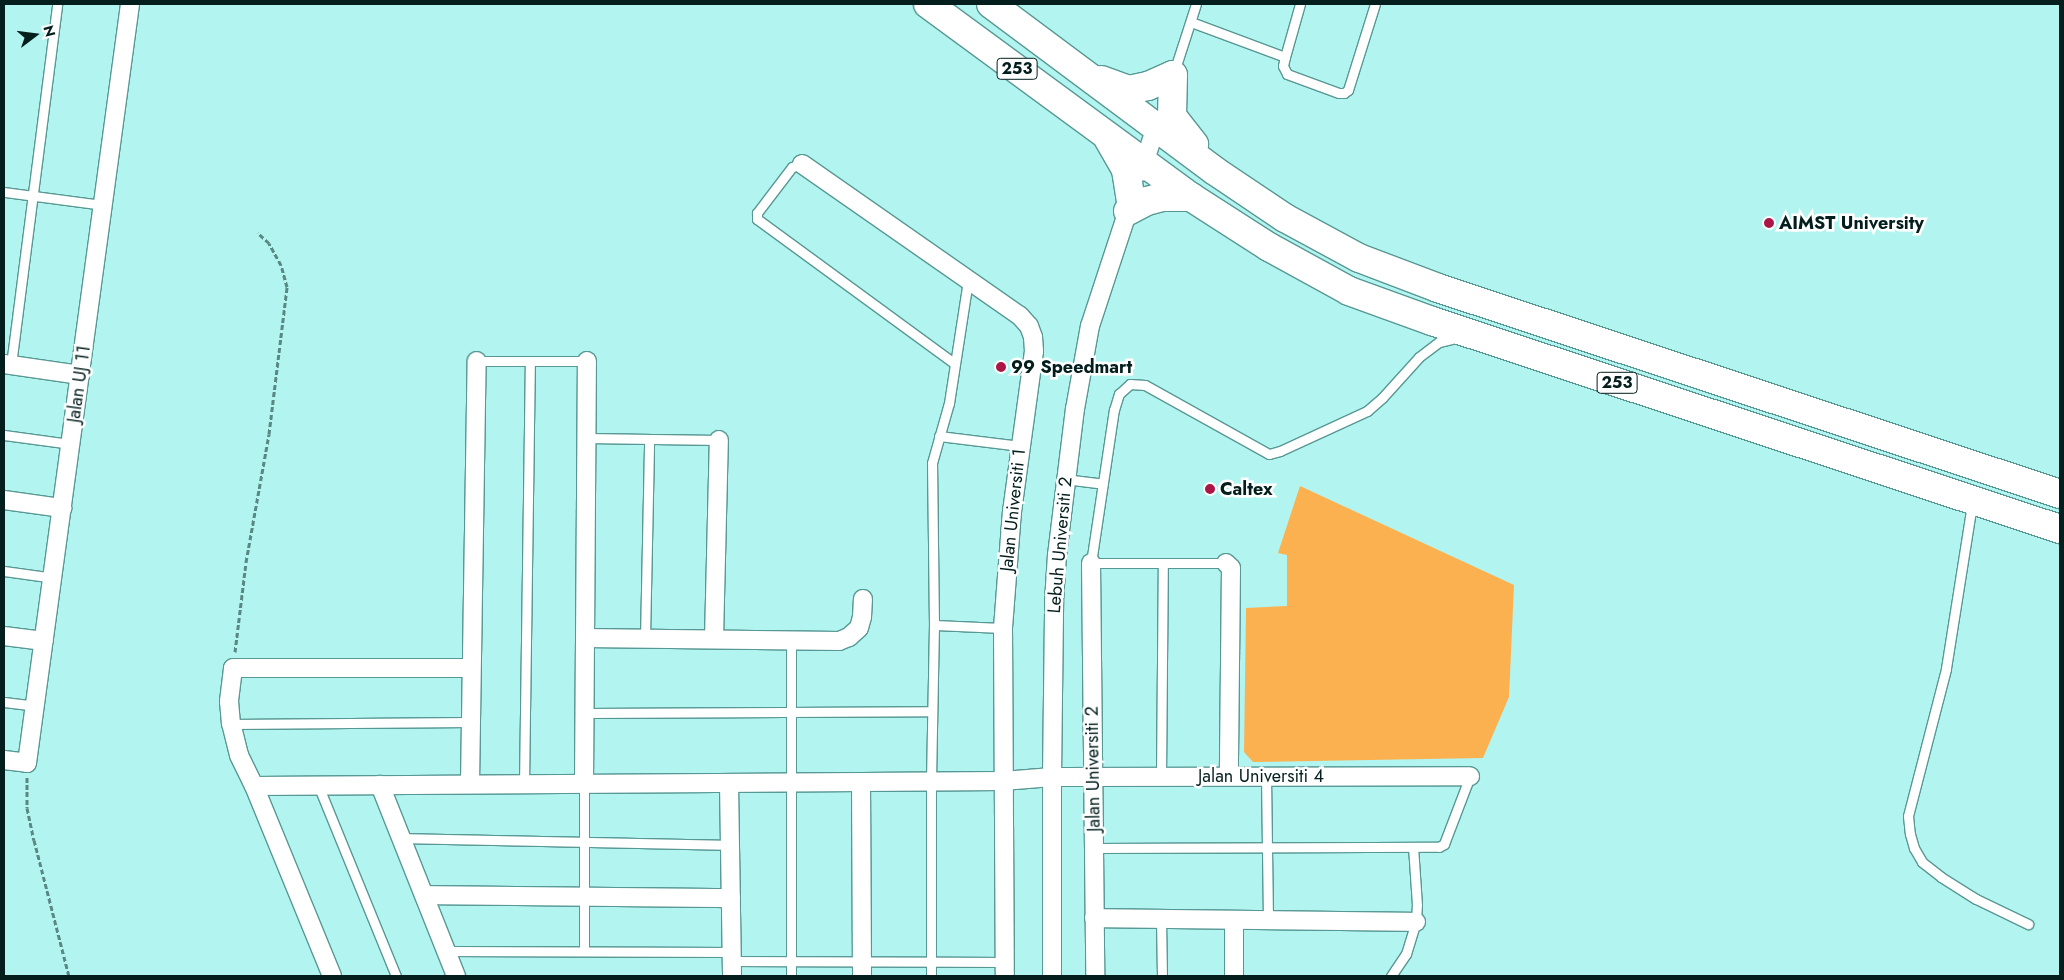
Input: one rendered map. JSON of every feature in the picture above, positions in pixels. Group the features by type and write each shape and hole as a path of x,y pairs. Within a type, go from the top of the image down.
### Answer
{"main road":[{"name":"253","path":"928,4 1191,197 1268,247 1349,291 1474,335 2060,529"},
{"name":"253","path":"991,4 1088,76 1159,118 1215,171 1285,218 1359,258 1438,288 2060,494"},
{"path":"1088,76 1129,90 1148,86 1173,75 1172,116 1215,171"},
{"path":"1107,135 1126,170 1130,206 1162,197 1191,197"}],"street":[{"name":"Jalan UJ 11","path":"27,763 54,578 130,4"},
{"name":"Lebuh Universiti 2","path":"1052,976 1054,601 1065,479 1090,326 1159,118"},
{"name":"Jalan Universiti 1","path":"802,164 1020,316 1029,326 1033,337 1034,351 1020,446 1007,557 1003,628 1005,969"},
{"path":"470,784 477,361"},
{"path":"584,783 587,361"},
{"path":"7,365 80,375"},
{"path":"714,639 719,440"},
{"path":"4,500 62,508"},
{"name":"Jalan Universiti 2","path":"1091,562 1095,976"},
{"path":"1226,563 1231,568 1229,776"},
{"path":"585,638 840,641 849,637 859,628 863,599"},
{"path":"4,636 44,641"},
{"path":"332,976 254,786 239,755 231,724 229,701 233,668 472,668"},
{"path":"4,760 27,763"},
{"name":"Jalan Universiti 4","path":"254,786 931,782 1003,781 1052,777 1161,776 1470,776"},
{"path":"861,782 862,969"},
{"path":"729,783 732,963"},
{"path":"380,785 456,976"},
{"path":"424,895 731,898"},
{"path":"1094,918 1416,922"},
{"path":"1234,920 1234,976"}],"lane":[{"path":"7,365 57,4"},
{"path":"1159,118 1196,4"},
{"path":"1300,4 1283,66 1288,74 1339,93 1344,93 1348,90 1375,4"},
{"path":"1190,22 1285,57"},
{"path":"802,164 792,167 757,213 757,219 955,364"},
{"path":"4,192 104,205"},
{"path":"931,976 931,782 934,625 932,462 938,436 946,420 968,280"},
{"path":"1226,563 1091,562 1114,410 1119,394 1130,384 1145,385 1269,454 1280,451 1367,411 1382,398 1418,356 1439,342 1474,335"},
{"path":"477,361 587,361"},
{"path":"524,784 530,361"},
{"path":"4,435 71,444"},
{"path":"938,436 1020,446"},
{"path":"587,438 719,440"},
{"path":"645,638 649,439"},
{"path":"1065,479 1103,484"},
{"path":"1972,501 1946,669 1908,816 1910,834 1914,848 1922,862 1941,877 1976,899 2028,924"},
{"path":"1161,776 1163,563"},
{"path":"4,571 54,578"},
{"path":"934,625 1003,628"},
{"path":"791,640 791,976"},
{"path":"4,702 35,706"},
{"path":"585,713 932,711"},
{"path":"231,724 470,722"},
{"path":"1266,776 1268,920"},
{"path":"1094,848 1439,847 1444,844 1470,776"},
{"path":"584,783 584,952"},
{"path":"318,785 396,976"},
{"path":"402,838 730,845"},
{"path":"1392,976 1406,954 1416,922 1414,847"},
{"path":"1161,919 1162,976"},
{"path":"446,951 584,952 732,963 791,962 862,969 931,962 1005,969"}],"path":[{"path":"233,668 246,562 269,434 287,287 277,258 269,243 258,233"},
{"path":"27,763 27,808 69,976"}],"shaded area":[{"path":"1300,486 1514,585 1509,697 1483,758 1253,762 1244,752 1246,608 1287,606 1287,555 1278,553"}],"place":[{"name":"AIMST University","path":"1769,223"},
{"name":"99 Speedmart","path":"1001,367"},
{"name":"Caltex","path":"1210,489"}]}
